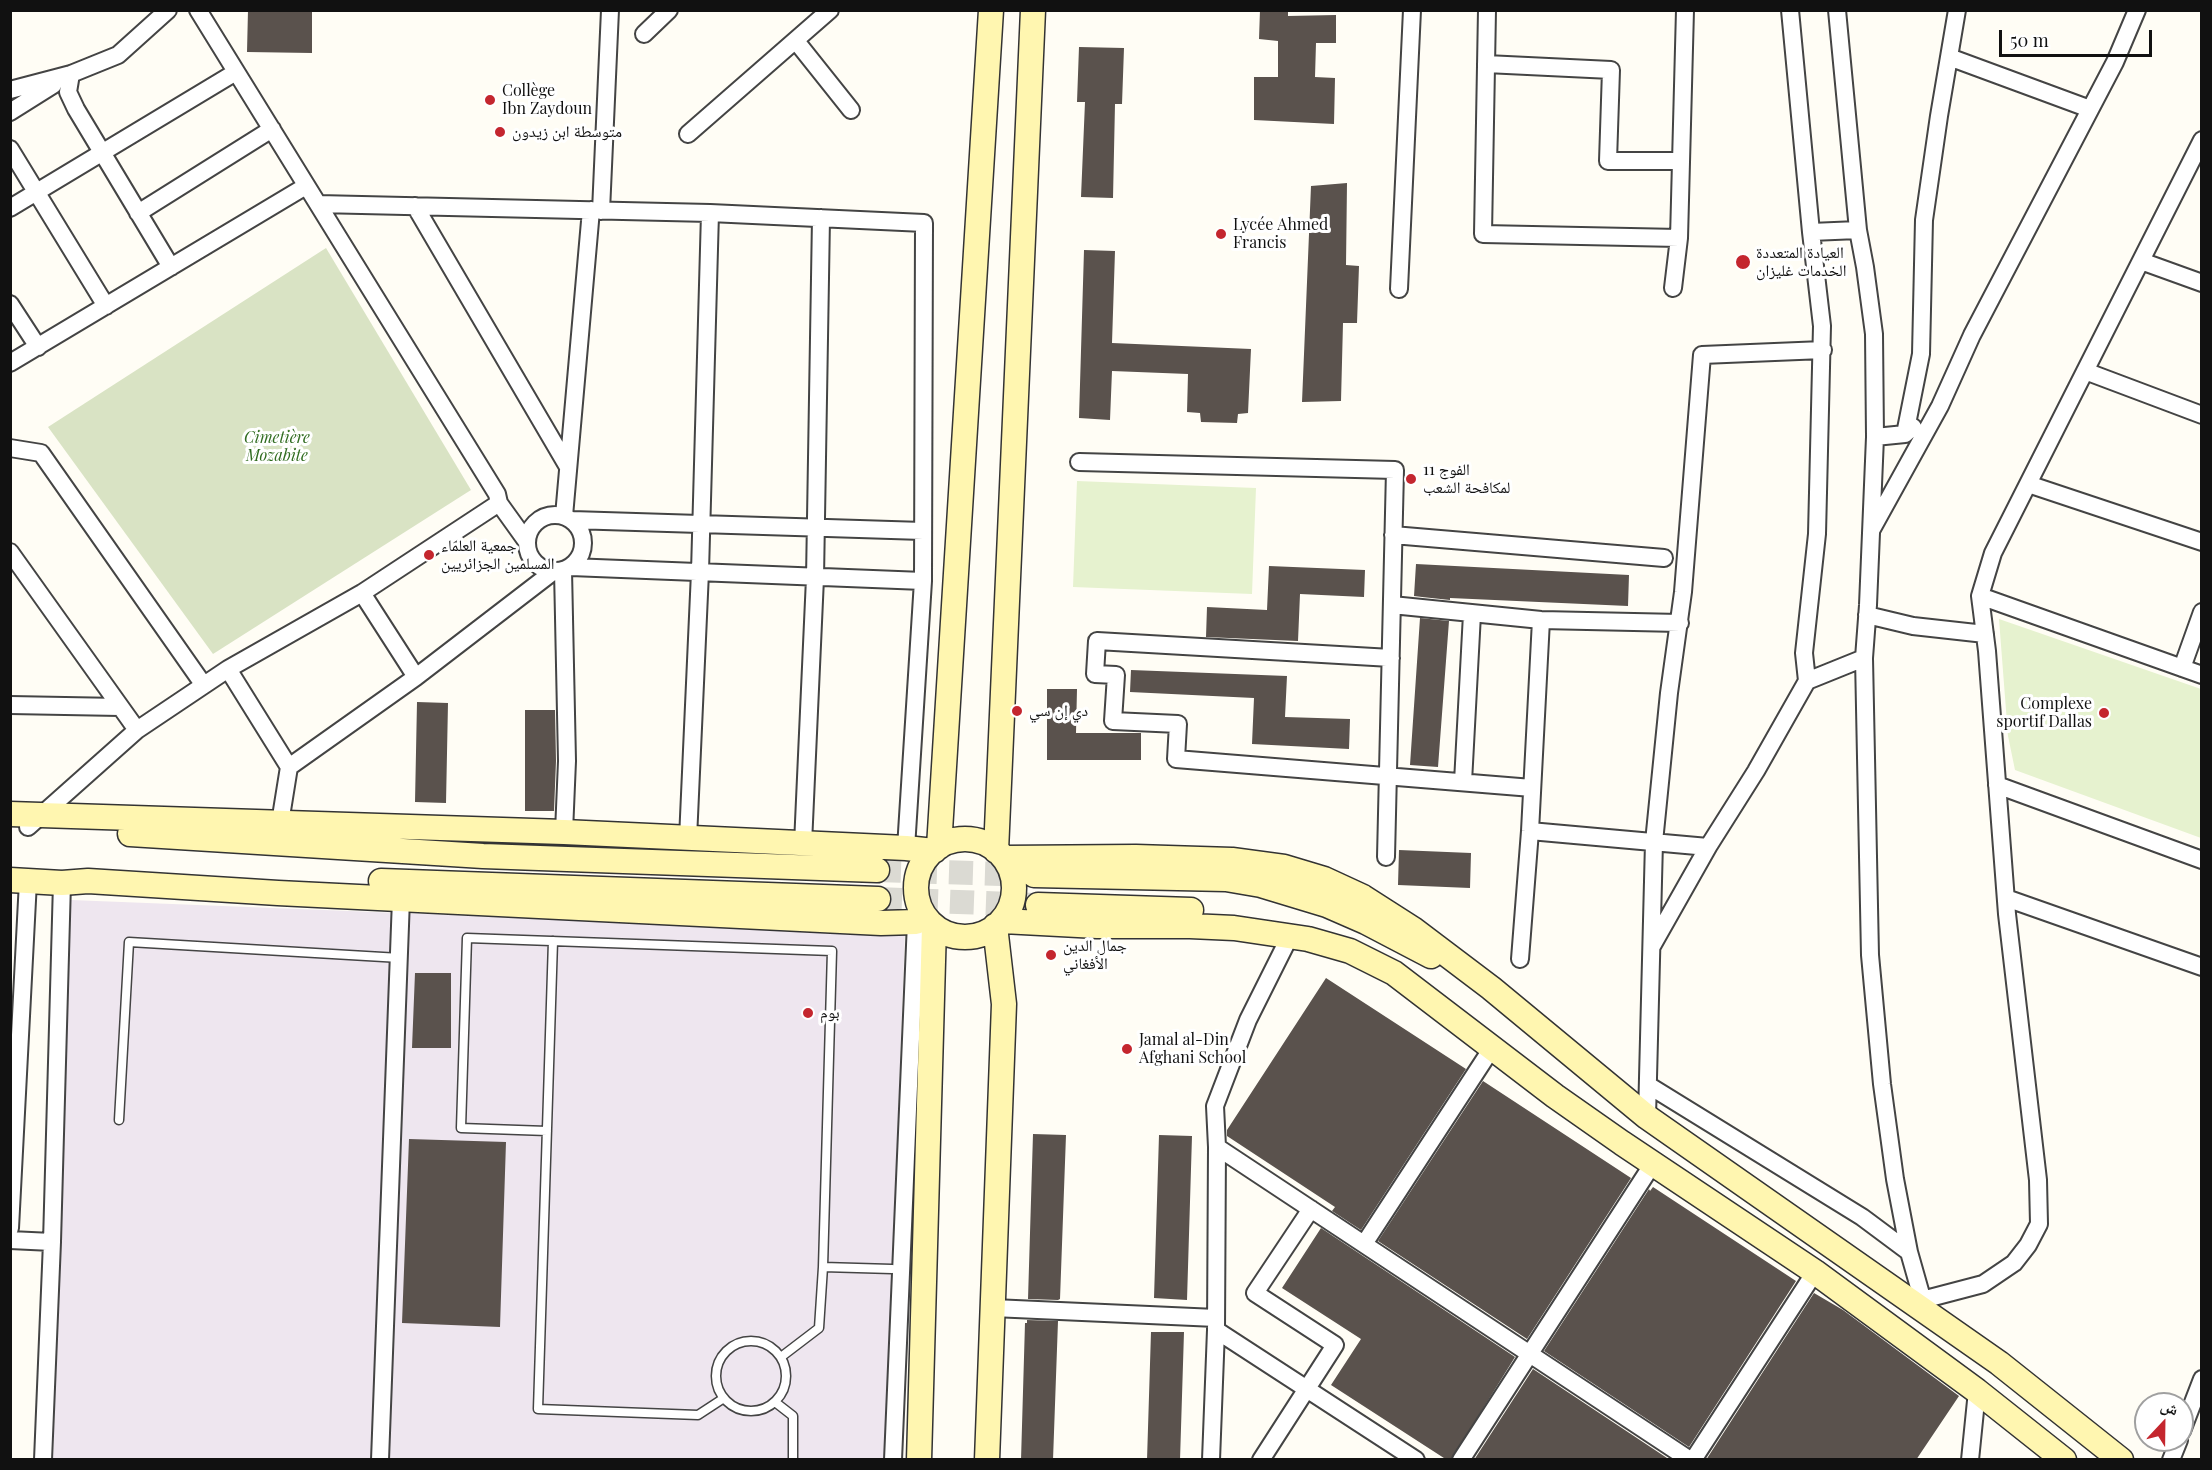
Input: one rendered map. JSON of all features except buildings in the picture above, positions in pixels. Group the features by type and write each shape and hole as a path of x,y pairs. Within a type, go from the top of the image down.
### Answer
{"main road":[{"path":"937,849 991,10"},
{"path":"1000,854 1033,10"},
{"path":"23,820 564,832 937,849"},
{"path":"23,820 483,856 877,870"},
{"path":"88,881 880,923 925,921 945,933 958,937 975,937 999,924 1010,910 1014,890 1011,870 1000,854 978,841 962,840 947,843 924,861 918,874 916,888 918,903 925,921 919,1460"},
{"path":"1000,854 1232,860 1284,867 1324,879 1382,908 1491,988 1647,1117 1924,1306 2121,1460"},
{"path":"1034,875 1226,879 1261,885 1328,905 1366,922 1491,988"},
{"path":"19,880 62,883 309,879 878,899"},
{"path":"1038,905 1199,911 1273,919 1343,939 1369,951 1394,973 1555,1096 1815,1272 1977,1391 2064,1460"},
{"path":"999,924 1223,927 1308,939 1350,951 1394,973"},
{"path":"987,1460 1004,1005 999,924"}],"street":[{"path":"10,90 71,74 118,55 168,10"},
{"path":"198,10 497,494 499,503 526,542 528,551 538,566 563,569 923,581"},
{"path":"568,518 568,467 596,211 610,10"},
{"path":"644,34 669,10"},
{"path":"688,134 830,10"},
{"path":"1399,289 1412,10"},
{"path":"1487,10 1483,234 1679,238"},
{"path":"1673,288 1679,238 1685,10"},
{"path":"1652,946 1807,681 1804,653 1817,534 1823,350 1790,10"},
{"path":"1837,10 1858,230 1874,334 1875,437 1863,658 1871,967 1882,1084 1895,1179 1909,1252 1924,1306 1983,1284 2014,1263 2028,1245 2038,1224 2038,1180 2006,898 1980,596 1993,552 2202,140"},
{"path":"1905,434 1921,354 1924,220 1957,10"},
{"path":"1870,532 1940,406 1972,335 2115,62 2138,10"},
{"path":"796,41 851,110"},
{"path":"1949,57 2090,109"},
{"path":"1486,64 1611,70 1608,161 1681,161"},
{"path":"10,208 236,72"},
{"path":"10,112 71,74"},
{"path":"71,74 68,92 171,267"},
{"path":"138,213 272,129"},
{"path":"10,149 106,306"},
{"path":"10,363 306,186"},
{"path":"318,204 710,213 924,223 923,581 906,848"},
{"path":"415,206 568,467"},
{"path":"688,839 700,572 710,213"},
{"path":"803,844 815,578 821,218"},
{"path":"1810,232 1858,230"},
{"path":"2141,261 2202,283"},
{"path":"10,304 38,347"},
{"path":"1647,1117 1654,842 1669,693 1680,622 1702,355 1823,350"},
{"path":"2085,372 2202,415"},
{"path":"1875,437 1905,434 1940,406"},
{"path":"10,448 41,453 203,684"},
{"path":"1079,462 1395,470 1386,857"},
{"path":"2028,484 2202,542"},
{"path":"23,820 137,730 203,684 362,593 499,503"},
{"path":"526,542 532,526 547,516 700,524 923,531"},
{"path":"289,767 563,569 582,552 584,543 578,526 568,518"},
{"path":"1393,535 1664,558"},
{"path":"10,552 137,730"},
{"path":"563,569 567,762 564,832"},
{"path":"362,593 416,676"},
{"path":"1980,596 2202,675"},
{"path":"1392,605 1541,620 1680,622"},
{"path":"2182,668 2202,612"},
{"path":"1463,782 1472,614"},
{"path":"1867,615 1913,626 1985,634"},
{"path":"1520,959 1530,831 1541,620"},
{"path":"1391,658 1096,641 1095,674 1116,675 1113,721 1178,724 1176,759 1532,788"},
{"path":"1807,681 1863,658"},
{"path":"228,669 289,767 280,824"},
{"path":"10,705 120,707"},
{"path":"1997,785 2202,860"},
{"path":"1530,831 1708,847"},
{"path":"10,1228 19,880"},
{"path":"42,1460 52,1242 62,883"},
{"path":"2006,898 2202,967"},
{"path":"380,1460 401,899"},
{"path":"893,1460 925,921"},
{"path":"1211,1460 1216,1324 1217,1147 1215,1106 1248,1020 1290,936"},
{"path":"1364,1244 1492,1048"},
{"path":"1648,1084 1862,1217 1909,1252"},
{"path":"1217,1147 1691,1460 1815,1272"},
{"path":"1461,1460 1654,1162"},
{"path":"1261,1460 1335,1345 1256,1293 1311,1209"},
{"path":"10,1240 52,1242"},
{"path":"993,1308 1216,1324 1307,1389 1416,1460"},
{"path":"2194,1400 2202,1379"},
{"path":"1970,1460 1977,1391"}],"lane":[{"path":"547,1131 461,1128 467,938 832,951 823,1267 819,1328 782,1357"},
{"path":"553,941 538,1409 698,1415 724,1398"},
{"path":"119,1120 129,942 400,958"},
{"path":"823,1267 892,1269"},
{"path":"737,1342 762,1342 782,1357 786,1381 775,1402 752,1412 728,1404 715,1383 719,1359 737,1342"},
{"path":"775,1402 793,1416 793,1460"}],"shaded area":[{"path":"71,900 905,933 885,1459 53,1460"}],"green space":[{"name":"Cimetière Mozabite","path":"326,248 471,490 213,654 48,427"},
{"path":"1077,481 1256,488 1252,594 1073,587"},
{"name":"Complexe sportif Dallas","path":"1999,619 2201,689 2201,838 2015,770 2008,736"}],"tunnel":[{"path":"877,870 1034,875"},
{"path":"878,899 1038,905"}],"place":[{"name":"Collège Ibn Zaydoun","path":"490,100"},
{"name":"متوسطة ابن زيدون","path":"500,132"},
{"name":"Lycée Ahmed Francis","path":"1221,234"},
{"name":"العيادة المتعددة الخدمات غليزان","path":"1743,262"},
{"name":"الفوج 11 لمكافحة الشعب","path":"1411,479"},
{"name":"جمعية العلماء المسلمين الجزائريين","path":"429,555"},
{"name":"دي إن سي","path":"1017,711"},
{"name":"Complexe sportif Dallas","path":"2104,713"},
{"name":"جمال الدين الأفغاني","path":"1051,955"},
{"name":"بوم","path":"808,1013"},
{"name":"Jamal al-Din Afghani School","path":"1127,1049"}]}
